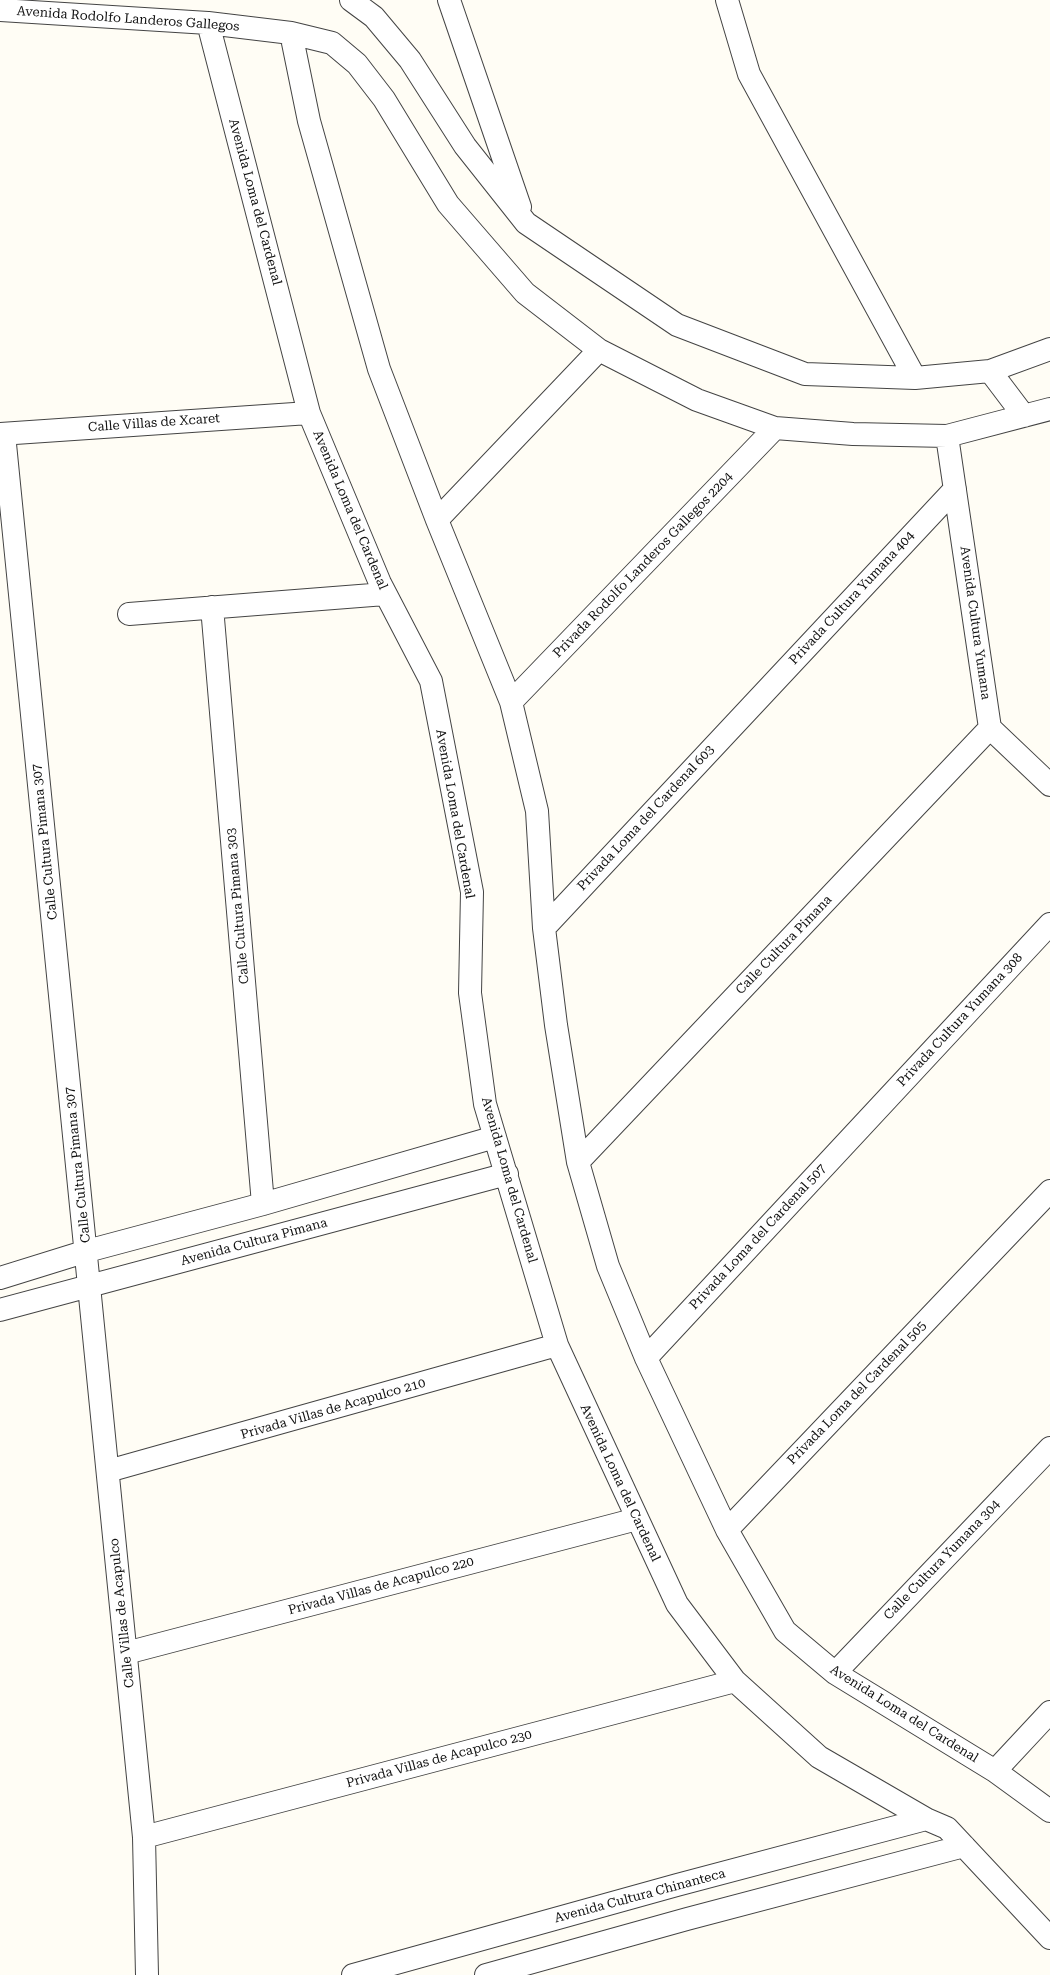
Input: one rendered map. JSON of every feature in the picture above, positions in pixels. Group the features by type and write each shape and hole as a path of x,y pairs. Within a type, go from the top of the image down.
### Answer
{"street":[{"path":"351,0 374,17 410,60 465,146 526,223 677,325 805,374 915,378 990,371 1050,349"},
{"path":"449,0 526,223"},
{"path":"727,0 749,74 915,378"},
{"name":"Avenida Rodolfo Landeros Gallegos","path":"0,10 208,22 291,33 332,43 357,64 384,99 448,204 525,292 599,350 697,400 775,428 854,434 947,436 1050,409"},
{"name":"Avenida Loma del Cardenal","path":"208,22 309,413 385,594 431,681 472,892 470,993 485,1104 557,1346 677,1604 735,1682 818,1756 926,1819 947,1828 1050,1938"},
{"name":"Avenida Loma del Cardenal","path":"291,33 309,121 379,369 437,520 511,702 537,811 544,928 556,1025 578,1162 608,1266 646,1358 727,1530 785,1632 835,1673 995,1771 1050,1811"},
{"path":"437,520 599,350"},
{"path":"990,371 1024,416"},
{"name":"Calle Villas de Xcaret","path":"2,434 309,413"},
{"name":"Privada Rodolfo Landeros Gallegos 2204","path":"511,702 775,428"},
{"name":"Calle Cultura Pimana 307","path":"2,434 86,1251"},
{"name":"Avenida Cultura Yumana","path":"947,436 990,728"},
{"name":"Privada Cultura Yumana 404","path":"749,708 955,489"},
{"path":"129,614 385,594"},
{"name":"Calle Cultura Pimana 303","path":"212,608 263,1204"},
{"name":"Privada Loma del Cardenal 603","path":"544,928 749,708"},
{"path":"990,728 1050,785"},
{"name":"Calle Cultura Pimana","path":"578,1162 990,728"},
{"name":"Privada Cultura Yumana 308","path":"870,1117 1050,924"},
{"name":"Privada Loma del Cardenal 507","path":"646,1358 870,1117"},
{"path":"0,1278 86,1251 263,1204 495,1137"},
{"name":"Avenida Cultura Pimana","path":"0,1310 507,1174"},
{"name":"Privada Loma del Cardenal 505","path":"727,1530 1050,1191"},
{"name":"Calle Villas de Acapulco","path":"86,1251 144,1836 147,1975"},
{"name":"Privada Villas de Acapulco 210","path":"108,1471 557,1346"},
{"name":"Calle Cultura Yumana 304","path":"835,1673 1050,1448"},
{"name":"Privada Villas de Acapulco 220","path":"126,1653 637,1519"},
{"name":"Privada Villas de Acapulco 230","path":"144,1836 735,1682"},
{"path":"995,1771 1050,1712"},
{"name":"Avenida Cultura Chinanteca","path":"354,1975 404,1968 677,1885 926,1819"},
{"path":"486,1975 687,1919 964,1846"},
{"path":"677,1885 687,1919"}]}
